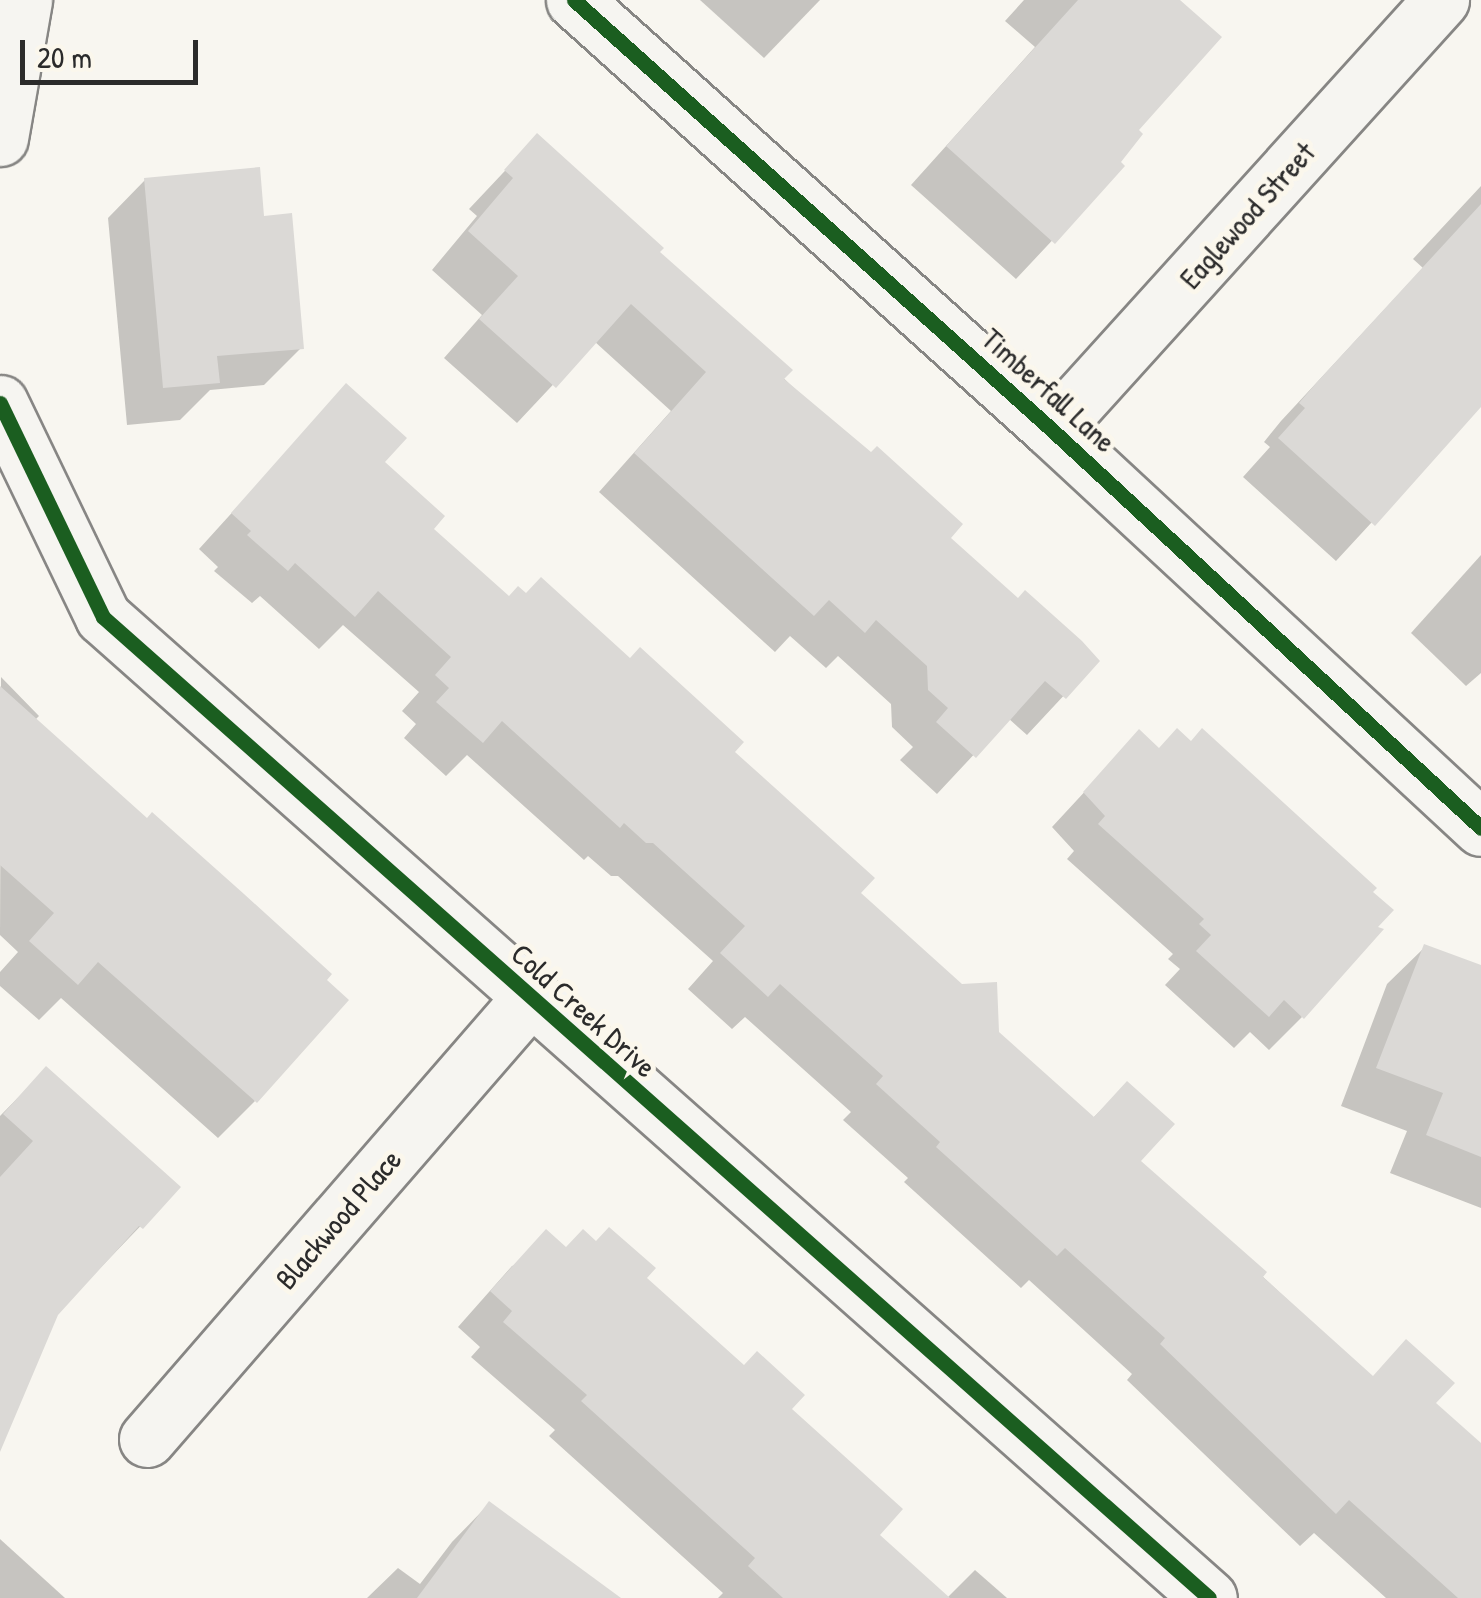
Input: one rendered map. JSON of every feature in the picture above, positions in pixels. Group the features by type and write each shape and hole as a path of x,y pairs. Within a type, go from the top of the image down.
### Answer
{"street":[{"path":"0,138 24,0"},
{"name":"Timberfall Lane","path":"574,0 1052,430 1481,828"},
{"name":"Eaglewood Street","path":"1052,430 1441,0"},
{"name":"Cold Creek Drive","path":"0,403 103,616 529,999 1209,1598"},
{"name":"Blackwood Place","path":"147,1439 529,999"}],"building":[{"path":"1078,0 1180,0 1222,37 1139,130 1143,134 1121,162 1125,166 1055,244 946,146"},
{"path":"537,133 664,248 660,252 793,370 784,379 871,452 877,446 963,524 951,538 1018,598 1025,590 1082,641 1100,661 1066,699 1045,681 976,758 936,722 948,708 928,690 927,666 876,620 865,633 829,600 814,616 634,453 706,372 631,304 556,388 479,319 518,276 468,231 513,178 504,170"},
{"path":"260,167 264,216 292,213 304,349 217,356 220,383 163,388 144,178"},
{"path":"1481,204 1481,407 1375,526 1278,438 1305,408 1299,403 1318,381"},
{"path":"346,383 407,438 385,462 445,516 434,529 509,596 518,586 526,593 541,577 630,658 640,647 744,742 735,752 875,878 861,893 962,984 997,982 999,1032 1094,1117 1127,1081 1175,1124 1141,1161 1267,1272 1263,1277 1373,1376 1406,1339 1455,1383 1436,1403 1481,1443 1481,1598 1458,1598 1349,1500 1336,1514 1160,1344 1165,1338 1065,1248 1057,1256 936,1147 940,1142 876,1084 883,1076 780,984 768,997 720,953 745,926 653,843 646,843 624,823 620,828 502,721 483,743 436,702 449,688 435,675 451,657 378,591 355,617 295,563 288,571 247,535 251,531 231,513"},
{"path":"0,686 147,818 152,812 244,894 332,974 327,980 349,1000 257,1103 98,962 78,985 29,941 54,913 0,865"},
{"path":"1177,728 1191,741 1202,728 1377,888 1373,892 1394,910 1378,927 1384,929 1304,1019 1284,1000 1269,1017 1196,951 1211,935 1199,924 1204,919 1098,824 1105,816 1083,792 1139,729 1159,748"},
{"path":"1424,944 1481,965 1481,1157 1426,1135 1443,1093 1376,1068"},
{"path":"46,1066 181,1187 143,1229 139,1226 58,1315 0,1452 0,1177 33,1141 3,1114"},
{"path":"609,1227 656,1268 647,1278 744,1365 757,1351 805,1395 792,1409 903,1509 880,1535 950,1598 783,1598 748,1566 755,1558 581,1401 587,1395 503,1322 512,1311 490,1291 546,1229 566,1247 583,1229 596,1241"},
{"path":"489,1501 621,1598 417,1598"}],"cycle path":[{"path":"574,0 1052,430 1481,828"},
{"path":"0,403 103,617 1209,1598"}]}
